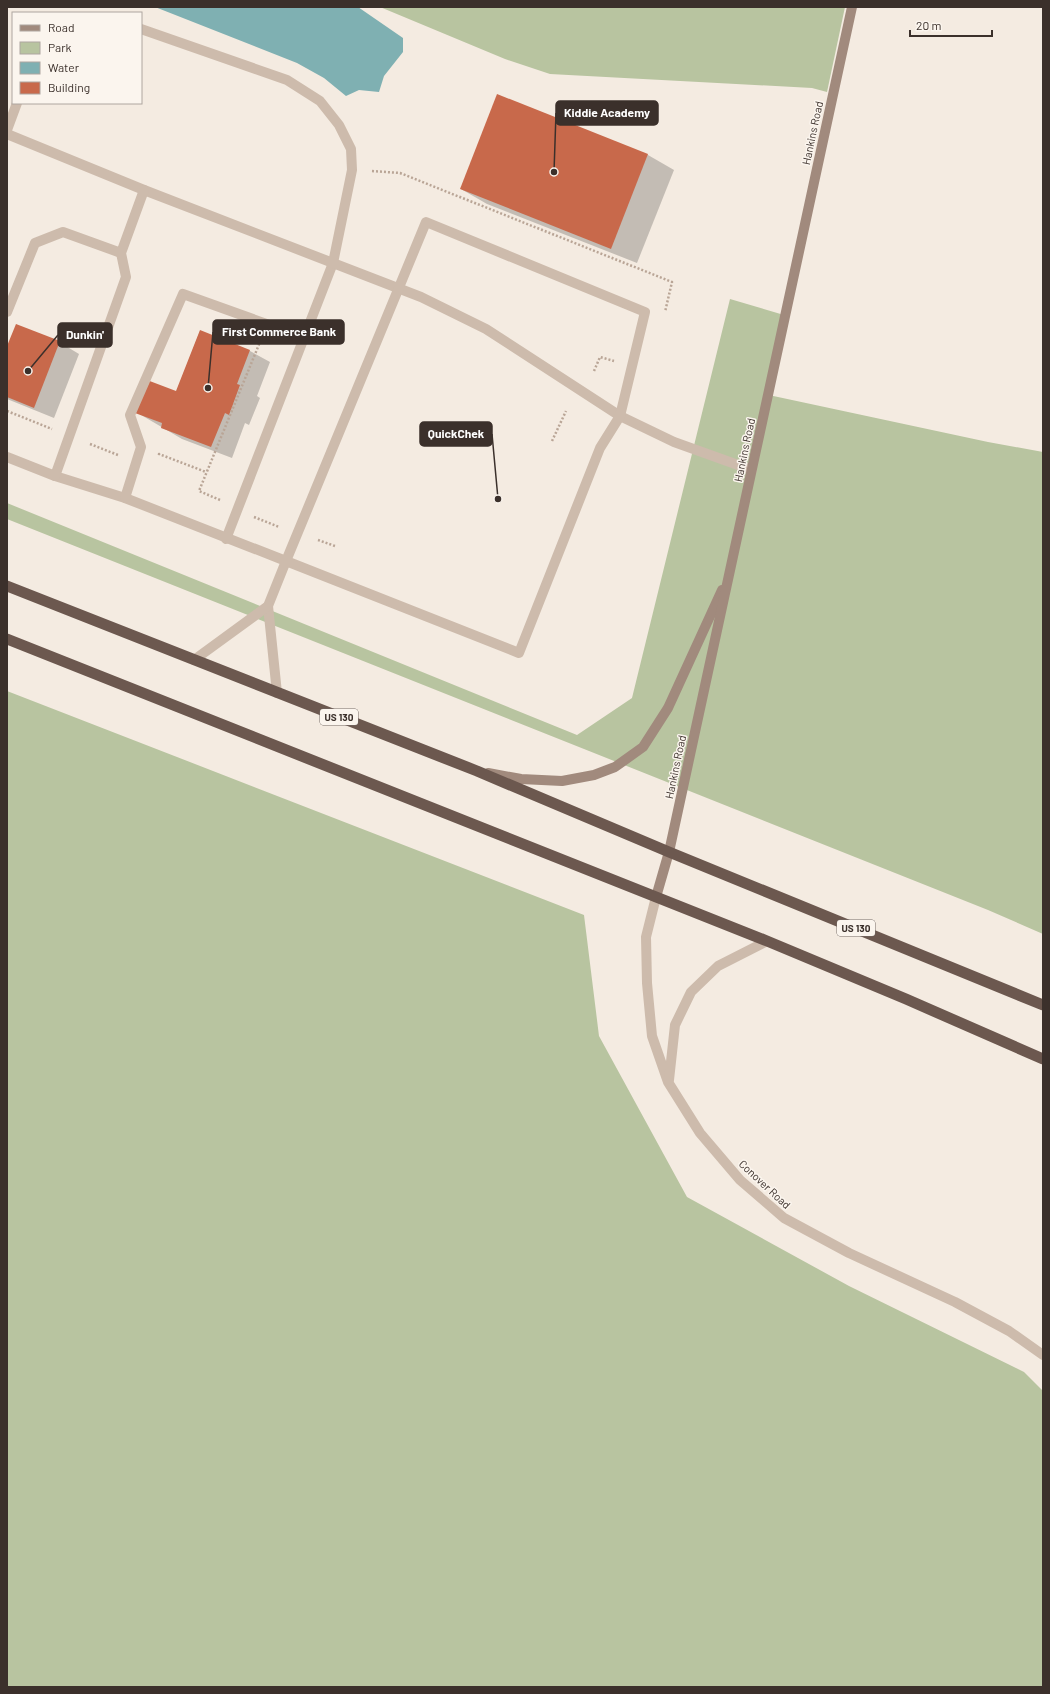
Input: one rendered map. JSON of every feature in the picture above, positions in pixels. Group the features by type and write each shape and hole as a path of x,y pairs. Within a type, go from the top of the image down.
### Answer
{"highway":[{"name":"US 130","path":"7,586 477,771 669,852 1043,1005"},
{"path":"7,639 768,941 906,999 1043,1060"}],"main road":[{"name":"Hankins Road","path":"656,897 669,852 852,7"},
{"path":"477,771 521,779 562,781 594,775 615,767 643,747 668,708 731,570"}],"street":[{"path":"142,28 287,80 320,101 339,125 351,149 352,170 333,263 303,337 226,539"},
{"path":"7,130 17,104"},
{"path":"7,134 144,190 421,297 486,329 620,416 674,442 752,470"},
{"path":"55,476 126,277 121,253 144,190"},
{"path":"7,457 55,476 126,498 226,539 286,561 519,653 600,448 620,416 645,312 426,222 400,288 286,561 268,606 277,693"},
{"path":"7,312 35,243 63,232 121,253"},
{"path":"126,498 141,447 130,415 183,294 303,337"},
{"path":"194,660 268,606"},
{"name":"Conover Road","path":"656,897 646,937 647,983 652,1036 668,1082 700,1133 740,1180 784,1218 849,1253 955,1302 1009,1331 1043,1355"},
{"path":"668,1082 675,1025 691,992 718,966 768,941"}],"path":[{"path":"372,171 400,173 672,282 664,319"},
{"path":"222,501 199,491 260,342"},
{"path":"594,371 600,357 617,362"},
{"path":"7,411 58,432"},
{"path":"552,441 566,412"},
{"path":"90,444 119,455"},
{"path":"157,461 160,454 206,472"},
{"path":"252,516 281,528"},
{"path":"318,540 335,546"}],"green space":[{"path":"380,7 845,7 827,92 812,88 550,74 505,59"},
{"path":"730,299 784,315 764,394 988,442 1043,452 1043,934 988,910 7,519 7,503 577,735 632,698"},
{"path":"7,691 584,915 599,1036 687,1197 849,1286 1024,1372 1043,1391 1043,1687 7,1687"}],"water":[{"path":"155,7 358,7 403,38 403,52 384,76 379,92 359,90 346,96 324,78 297,63"}],"building":[{"path":"497,94 648,154 611,249 460,189"},
{"path":"16,324 60,341 34,408 7,397 7,346"},
{"path":"200,330 250,350 237,384 240,385 229,415 225,413 211,447 161,428 162,423 135,413 147,380 176,391"}],"place":[{"name":"Kiddie Academy","path":"554,172"},
{"name":"Dunkin'","path":"28,371"},
{"name":"First Commerce Bank","path":"208,388"},
{"name":"QuickChek","path":"498,499"}]}
